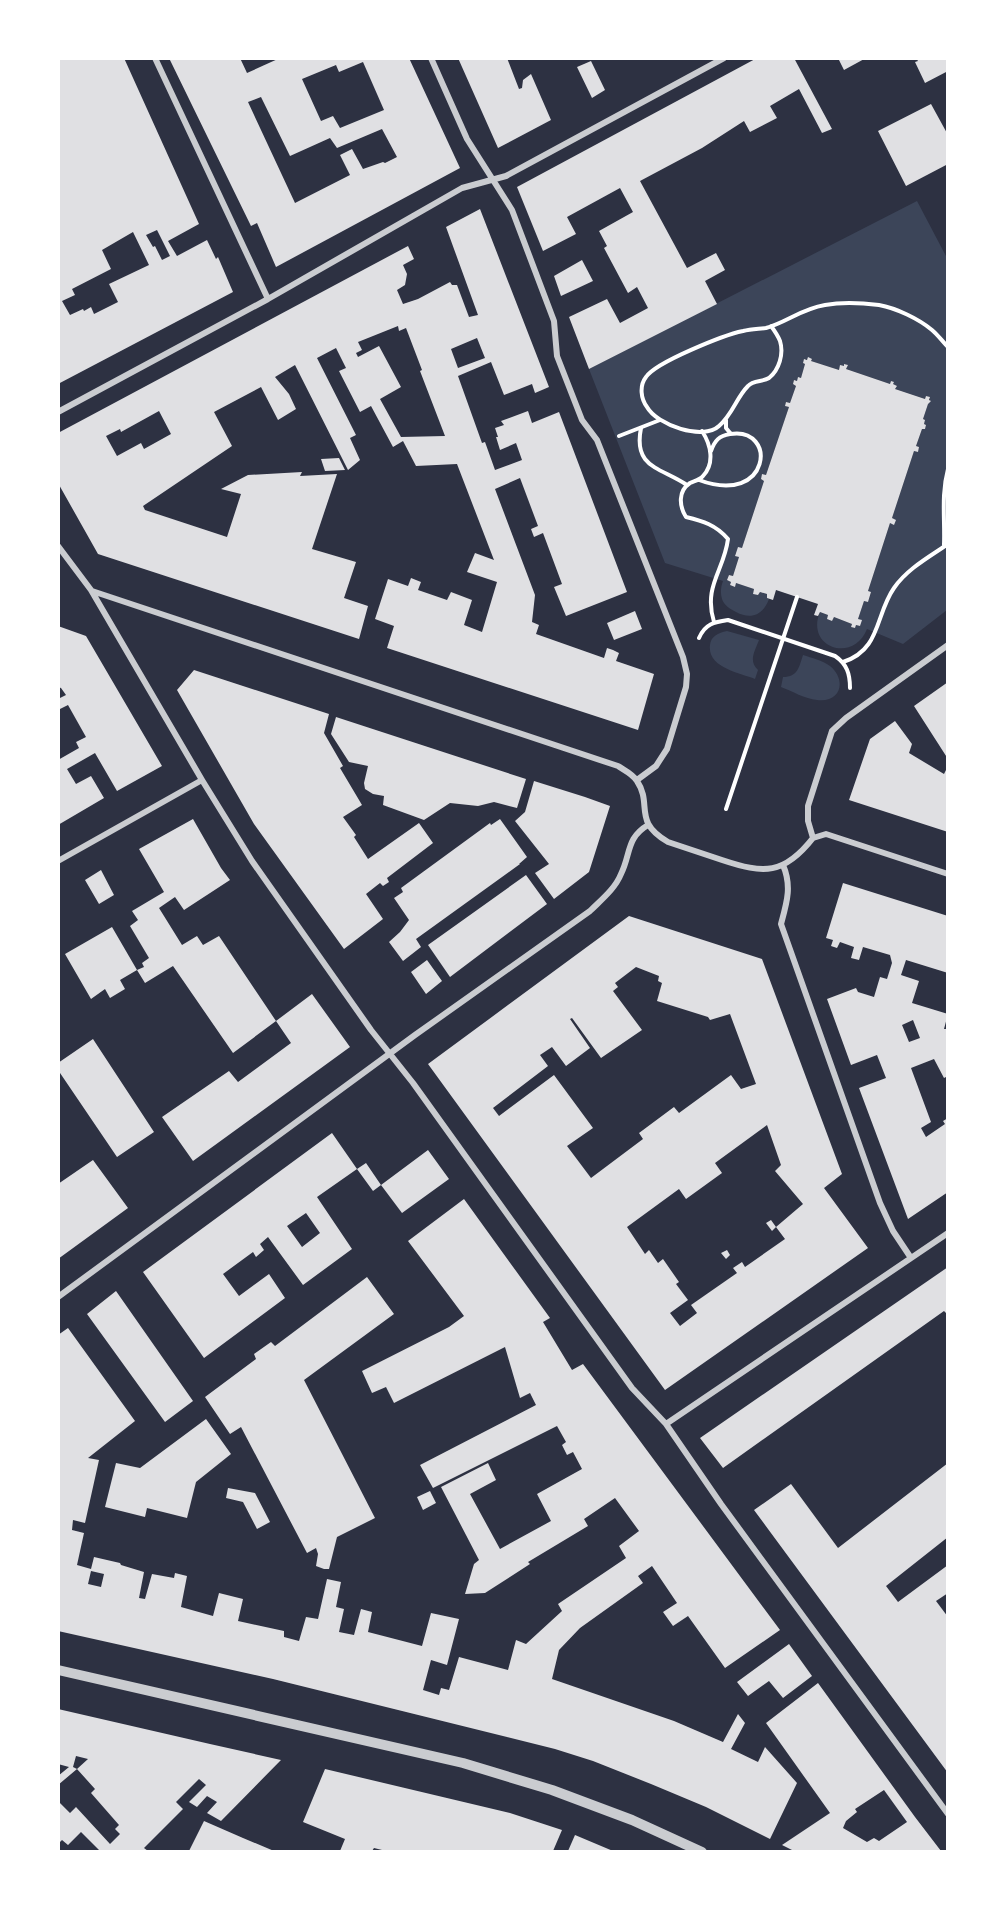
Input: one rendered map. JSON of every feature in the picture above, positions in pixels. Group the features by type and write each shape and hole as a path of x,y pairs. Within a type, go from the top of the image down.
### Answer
{"street":[{"path":"155,58 268,299"},
{"path":"431,58 467,139 512,210 554,321 557,356 582,420 597,440 683,657 687,674 686,687 667,749 656,765 637,780"},
{"path":"58,412 268,299 462,188 506,176 724,58"},
{"path":"58,546 91,590 252,861 371,1030 633,1388 666,1424 948,1814"},
{"path":"91,590 618,766 637,780 642,792 648,825 657,835 668,842 748,869 765,870 783,865 802,852 813,837 826,834 948,874"},
{"path":"813,837 808,821 808,806 832,731 846,718 948,645"},
{"path":"58,861 202,780"},
{"path":"58,1297 390,1053 590,911 609,893 621,875 632,840 640,830 648,825"},
{"path":"783,865 788,877 788,899 781,924 880,1203 893,1231 911,1258"},
{"path":"666,1424 948,1233"},
{"path":"58,1670 463,1763 552,1790 633,1820 702,1851"}],"path":[{"path":"771,326 780,340 782,355 777,368 768,379 750,383 732,413 717,428 702,431 676,428 660,420 648,410 643,400 642,388 646,377 659,367 717,339 771,326 800,311 825,305 881,306 906,315 931,329 948,347"},
{"path":"726,419 726,428 731,434"},
{"path":"613,439 660,420"},
{"path":"641,428 640,453 647,463 687,485"},
{"path":"702,431 708,440 711,452"},
{"path":"698,479 726,486 745,482 757,473 761,461 758,444 751,437 736,433 722,435 715,441 709,467 702,478 698,479 687,485 681,495 681,510 686,517 719,528 728,539 722,564 714,578 711,594 711,611 714,622"},
{"path":"843,662 862,653 871,642 893,589 908,572 946,545 943,506 944,483 948,470"},
{"path":"726,809 797,597"},
{"path":"699,644 699,636 705,627 714,622 728,620 835,656 849,671 851,686 849,693"}],"shaded area":[{"path":"917,201 947,258 947,610 903,644 867,629 860,640 852,646 833,647 819,634 817,624 820,612 828,615 827,619 832,621 834,617 852,624 851,627 860,626 861,620 858,619 864,601 868,602 871,593 868,591 890,523 894,524 895,520 892,518 914,451 918,452 919,447 916,446 922,429 925,429 923,419 930,397 926,396 925,399 895,389 897,386 891,381 890,384 846,369 848,365 845,364 840,366 839,370 811,361 812,359 804,359 801,378 794,380 793,384 796,386 790,403 786,402 785,406 789,407 766,475 762,474 761,479 764,481 742,548 738,548 735,555 739,557 733,576 729,575 727,580 735,587 736,583 754,589 753,594 758,595 760,592 767,594 769,599 763,609 747,616 734,611 724,603 721,594 723,581 665,563 589,369"},
{"path":"727,631 759,640 753,659 758,670 755,679 733,672 719,664 710,653 713,637"},
{"path":"803,655 824,662 835,672 840,684 832,698 812,699 781,687 783,677 795,673"}],"building":[{"path":"58,58 124,58 199,224 168,241 177,256 207,240 216,259 218,257 233,292 58,384","holes":["157,230 170,256 162,260 146,235","133,232 149,265 109,284 118,302 94,314 91,307 70,315 62,301 75,295 72,289 111,269 102,250"]},
{"path":"169,58 240,58 247,73 280,58 409,58 460,168 276,267 257,223 251,226","holes":["363,62 384,110 340,128 333,116 321,121 302,79 336,65 339,72","261,97 290,156 330,138 337,148 382,129 397,157 363,169 352,149 340,155 350,175 295,203 248,102"]},
{"path":"458,58 507,58 519,89 522,88 523,80 531,74 551,120 498,148"},
{"path":"757,58 794,58 832,129 822,133 799,89 770,106 777,118 750,132 744,121 702,148 640,181 687,268 716,253 725,270 705,281 717,304 589,369 569,317 607,299 620,323 648,308 637,287 628,293 604,248 607,246 599,231 633,212 620,188 567,217 576,234 543,251 517,187"},
{"path":"838,58 866,58 844,70"},
{"path":"916,58 948,58 948,71 925,83 915,62 918,61"},
{"path":"591,61 605,90 592,98 577,67"},
{"path":"931,104 948,135 948,164 906,186 878,131"},
{"path":"480,209 549,387 535,393 532,384 504,395 491,362 458,376 482,443 485,442 495,470 522,460 516,443 500,450 495,428 504,425 501,421 528,411 532,423 559,412 627,592 566,616 554,587 562,584 543,533 534,537 531,529 538,526 520,478 495,489 535,595 532,622 539,625 536,634 604,658 607,648 613,650 619,653 616,661 654,674 638,730 387,648 394,626 375,619 388,579 408,586 411,578 421,582 418,590 447,600 451,592 472,600 464,625 482,632 497,582 467,572 475,553 494,560 457,464 416,466 403,441 393,447 371,406 360,412 339,371 346,368 336,348 317,358 356,435 350,438 360,460 348,470 295,365 275,377 289,394 296,409 278,420 261,387 214,412 232,446 143,506 145,510 227,537 241,494 221,489 248,475 302,472 300,476 337,474 312,549 356,562 344,598 368,606 359,639 98,554 58,483 58,433 408,246 414,259 403,265 407,274 405,285 397,290 403,304 418,299 450,282 452,285 457,285 469,317 478,315 446,227","holes":["398,326 399,331 406,328 445,436 401,437 380,399 401,387 379,346 358,357 356,353 362,350 358,342","477,338 485,358 458,368 451,349","159,411 171,434 144,449 141,443 117,456 106,436 120,429 121,432"]},
{"path":"582,260 593,281 561,296 554,276"},
{"path":"808,357 812,359 811,361 839,370 840,365 848,365 846,369 890,384 891,381 894,382 893,384 897,386 895,389 925,399 926,396 930,397 931,401 923,419 925,429 922,429 916,446 919,447 918,452 914,451 892,518 896,520 894,525 890,523 868,591 871,592 868,602 864,601 858,619 862,620 860,626 856,625 855,628 851,627 852,624 834,617 832,621 827,619 828,615 820,612 818,616 814,615 818,604 776,590 773,600 767,598 767,594 760,592 758,595 753,594 754,589 736,583 735,587 730,585 731,582 727,580 729,575 733,576 739,557 735,556 738,547 742,548 764,481 761,479 762,474 766,475 789,407 785,406 786,402 790,403 796,386 793,384 794,380 801,378 804,359 807,360"},
{"path":"339,458 345,470 325,471 321,459"},
{"path":"635,611 642,629 614,640 607,623"},
{"path":"58,626 86,636 162,766 117,791 95,753 67,769 76,784 91,776 104,798 58,825 58,760 79,748 76,742 86,737 68,705 58,710 58,699 66,695 58,687"},
{"path":"194,670 329,714 324,733 343,766 340,768 362,805 343,817 356,835 354,837 368,859 419,823 433,843 387,878 389,882 383,886 380,883 366,894 383,919 344,949 254,824 177,690"},
{"path":"948,682 948,759 914,706"},
{"path":"336,717 526,779 517,808 494,802 478,806 450,803 424,820 383,805 384,796 373,794 365,789 368,766 349,762 331,734"},
{"path":"895,721 912,744 909,753 944,774 948,766 948,832 849,800 870,739"},
{"path":"534,781 610,806 589,872 554,899 535,873 549,864 515,821 525,812"},
{"path":"193,819 230,880 184,910 175,897 159,908 182,945 197,936 203,945 219,936 276,1021 233,1053 173,966 145,983 137,970 144,967 142,963 149,958 130,926 138,920 132,911 164,892 139,849"},
{"path":"500,819 527,857 416,939 421,947 403,961 389,942 409,920 394,898 403,892 401,888 490,823 491,825"},
{"path":"101,870 114,895 99,904 85,880"},
{"path":"526,875 547,904 450,977 428,945"},
{"path":"843,883 948,916 948,973 906,960 901,975 919,981 912,1003 948,1014 944,1029 948,1029 948,1076 944,1078 934,1059 911,1068 931,1122 921,1128 926,1137 945,1124 943,1121 948,1118 948,1192 908,1219 859,1088 886,1078 877,1055 851,1065 827,999 856,988 858,992 874,997 880,977 887,979 892,963 890,955 863,947 859,960 851,958 854,947 840,942 837,948 831,946 833,940 826,938","holes":["913,1020 920,1038 909,1042 902,1025"]},
{"path":"629,916 762,959 842,1174 824,1188 868,1248 665,1390 428,1064","holes":["636,967 659,976 658,981 662,983 657,1001 708,1017 710,1020 730,1014 756,1084 741,1089 731,1075 679,1113 674,1107 639,1133 643,1139 591,1178 567,1146 593,1128 554,1075 499,1116 493,1108 548,1066 540,1055 552,1047 566,1066 590,1048 570,1019 572,1018 601,1058 642,1030 613,991 618,987 615,983","767,1125 781,1165 775,1171 803,1204 776,1227 785,1239 745,1267 742,1262 733,1268 737,1273 691,1305 697,1313 680,1326 670,1313 688,1300 676,1284 679,1282 663,1259 658,1263 649,1250 645,1254 627,1227 679,1189 686,1199 722,1173 715,1163"]},
{"path":"112,927 137,970 120,980 125,989 110,998 105,989 91,999 65,954"},
{"path":"427,960 442,981 426,994 411,972"},
{"path":"312,994 350,1047 193,1161 162,1117 229,1071 238,1082 291,1043 276,1021"},
{"path":"93,1039 154,1132 117,1157 58,1070 58,1063"},
{"path":"332,1133 357,1169 317,1197 352,1249 303,1285 268,1237 260,1244 264,1250 256,1257 253,1252 223,1274 239,1296 269,1274 285,1298 204,1358 143,1272","holes":["306,1213 320,1233 302,1247 287,1226"]},
{"path":"428,1150 449,1179 402,1213 381,1185"},
{"path":"93,1160 128,1208 58,1259 58,1184"},
{"path":"366,1163 381,1185 373,1191 357,1169"},
{"path":"464,1199 550,1318 543,1322 572,1370 583,1364 780,1630 725,1668 688,1616 673,1626 663,1612 677,1603 652,1566 638,1576 643,1583 580,1628 559,1650 552,1679 674,1721 723,1742 738,1714 745,1723 731,1749 758,1762 765,1747 797,1783 770,1839 706,1807 593,1761 555,1749 273,1679 58,1631 58,1335 68,1328 135,1421 88,1458 99,1460 85,1523 73,1520 72,1530 84,1533 77,1565 91,1569 94,1557 144,1572 139,1598 145,1599 152,1574 174,1578 175,1573 187,1576 181,1607 213,1616 219,1593 243,1599 238,1621 284,1631 284,1637 299,1641 306,1617 318,1619 327,1579 341,1582 336,1607 344,1609 339,1632 354,1635 361,1609 372,1612 368,1632 422,1646 431,1613 459,1619 447,1665 431,1660 423,1690 439,1695 441,1688 449,1690 459,1657 508,1670 516,1640 526,1644 562,1611 558,1604 626,1558 619,1546 639,1531 615,1498 584,1519 588,1526 528,1562 530,1564 485,1593 465,1594 474,1564 479,1560 441,1487 488,1463 496,1480 470,1494 500,1549 551,1521 537,1494 582,1469 573,1452 567,1455 562,1445 566,1442 557,1426 433,1488 420,1465 536,1405 530,1393 520,1398 505,1347 394,1403 386,1387 372,1393 362,1371 449,1327 464,1316 408,1241","holes":["91,1571 104,1574 101,1587 88,1584"]},
{"path":"771,1220 776,1227 772,1231 766,1223"},
{"path":"727,1250 730,1255 726,1259 721,1253"},
{"path":"948,1267 948,1315 944,1311 723,1468 700,1438"},
{"path":"367,1277 394,1314 304,1380 375,1518 337,1537 329,1569 324,1569 316,1566 318,1554 316,1548 307,1553 241,1427 230,1434 205,1397 256,1359 254,1354 271,1342 275,1346"},
{"path":"116,1291 193,1401 165,1422 87,1314"},
{"path":"206,1419 231,1454 196,1482 187,1518 147,1508 145,1517 105,1507 116,1463 140,1468"},
{"path":"948,1463 948,1537 886,1586 898,1602 948,1565 948,1593 936,1601 948,1617 948,1773 754,1510 791,1484 838,1548"},
{"path":"228,1488 255,1493 270,1522 257,1529 243,1502 226,1498"},
{"path":"430,1491 436,1503 423,1510 417,1497"},
{"path":"789,1644 812,1676 783,1698 769,1681 748,1696 737,1682"},
{"path":"818,1683 941,1851 794,1851 782,1845 830,1813 766,1723","holes":["884,1790 907,1822 879,1841 874,1838 867,1842 843,1828 846,1821 857,1812 855,1809"]},
{"path":"58,1709 281,1760 221,1821 207,1813 217,1802 207,1796 197,1807 189,1802 206,1785 199,1779 176,1802 183,1809 144,1848 148,1851 100,1851 81,1832 68,1845 62,1840 58,1844 58,1801 70,1813 76,1807 110,1844 120,1834 115,1829 119,1825 91,1793 95,1789 77,1769 58,1785 58,1776 69,1767 58,1764","holes":["76,1756 88,1759 77,1769 73,1767"]},
{"path":"325,1769 510,1813 562,1830 553,1851 386,1851 374,1848 372,1851 340,1851 345,1839 303,1822"},
{"path":"204,1821 243,1838 274,1851 189,1851"},
{"path":"575,1835 613,1851 568,1851"}]}
